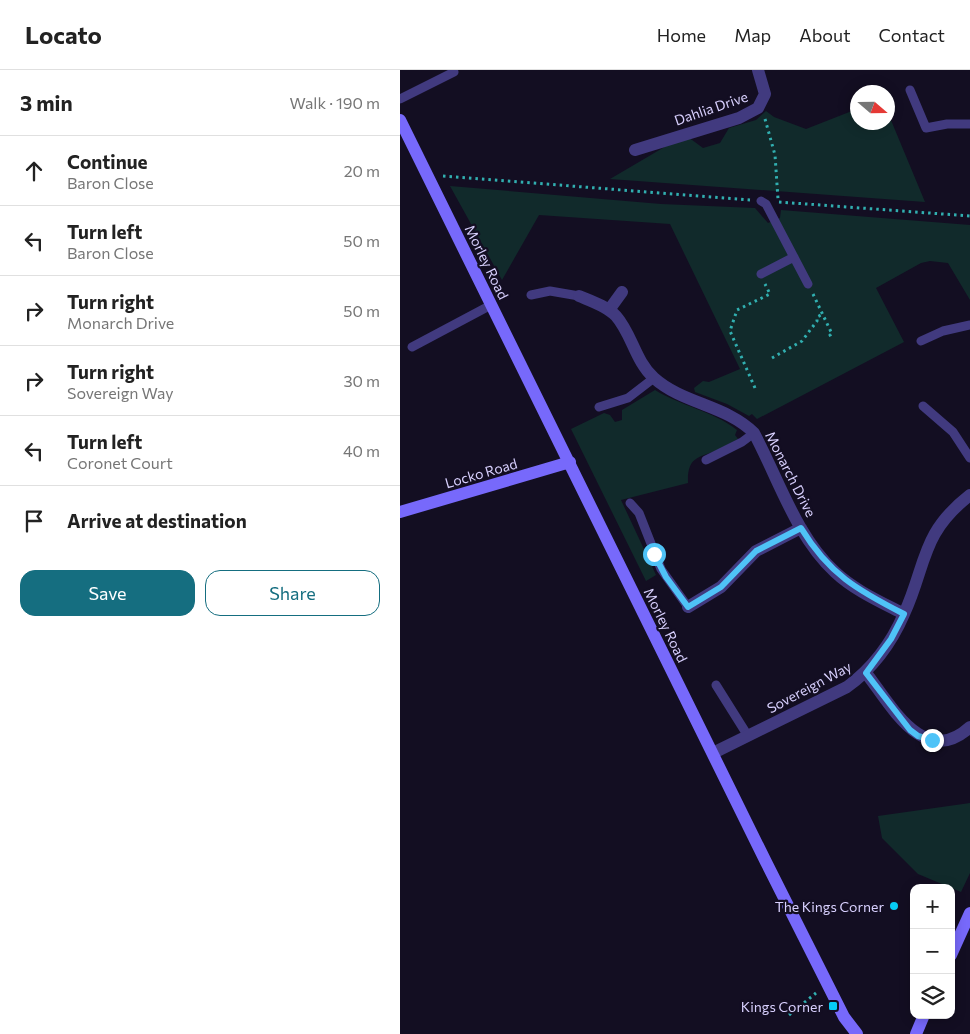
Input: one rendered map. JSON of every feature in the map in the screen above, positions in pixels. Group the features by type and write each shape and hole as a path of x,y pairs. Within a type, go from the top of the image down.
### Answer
{"street":[{"name":"Dahlia Drive","path":"635,150 739,118 758,108 765,94 758,70"},
{"name":"Morley Road","path":"400,120 844,1017 857,1034"},
{"path":"609,310 622,292"},
{"name":"Monarch Drive","path":"579,296 609,310 621,324 641,363 654,378 678,393 727,414 745,424 754,433 801,528 815,551 836,573 856,588 904,614"},
{"name":"Locko Road","path":"400,512 570,462"},
{"name":"Sovereign Way","path":"713,753 847,686 866,673 887,645 904,614 931,537 952,511 970,495"},
{"path":"688,607 721,587 756,551 801,528"},
{"path":"866,673 918,736 943,741 956,738 970,727"},
{"path":"955,946 970,913"},
{"path":"916,1034 922,1019"}],"lane":[{"path":"400,99 454,72"},
{"path":"910,90 926,128 947,124 970,124"},
{"path":"761,201 766,204 808,284"},
{"path":"761,274 794,257"},
{"name":"Monarch Drive","path":"531,295 550,291 579,296"},
{"path":"412,347 491,305"},
{"path":"921,341 943,331 970,325"},
{"path":"599,407 628,398 654,378"},
{"path":"923,406 954,432 970,458"},
{"path":"706,460 742,442 754,433"},
{"path":"630,503 639,513 661,569 688,607"},
{"path":"716,685 748,736"}],"path":[{"path":"758,108 768,129 775,155 778,202"},
{"path":"427,175 970,216"},
{"path":"755,388 730,332 737,310 770,294 761,274"},
{"path":"808,284 832,334 830,335 832,339"},
{"path":"772,358 802,341 817,320 817,317 823,314"},
{"path":"789,1015 828,983"}],"green space":[{"path":"766,111 774,117 806,129 850,112 850,130 895,130 925,202 610,179 673,142 688,137 703,148 720,143 729,128 756,120"},
{"path":"450,186 661,204 755,208 768,223 780,218 781,210 970,225 970,300 948,263 930,261 921,263 876,288 904,342 757,419 752,414 749,416 727,404 695,392 694,388 703,381 709,382 740,369 670,224 539,215 502,280"},
{"path":"655,390 728,423 737,430 735,435 738,439 692,462 688,474 688,483 621,500 656,575 646,581 571,429 604,413 610,415 615,422 622,420 622,410"},
{"path":"970,803 970,873 961,892 955,889 955,884 942,884 918,874 882,838 878,816"}],"place":[{"name":"The Kings Corner","path":"894,906"},
{"name":"Kings Corner","path":"833,1006"}],"route":[{"path":"654,554 666,577 688,607 721,587 756,551 774,540 801,528 815,551 836,573 856,588 904,614 891,639 866,673 910,730 918,736 932,740"}]}
